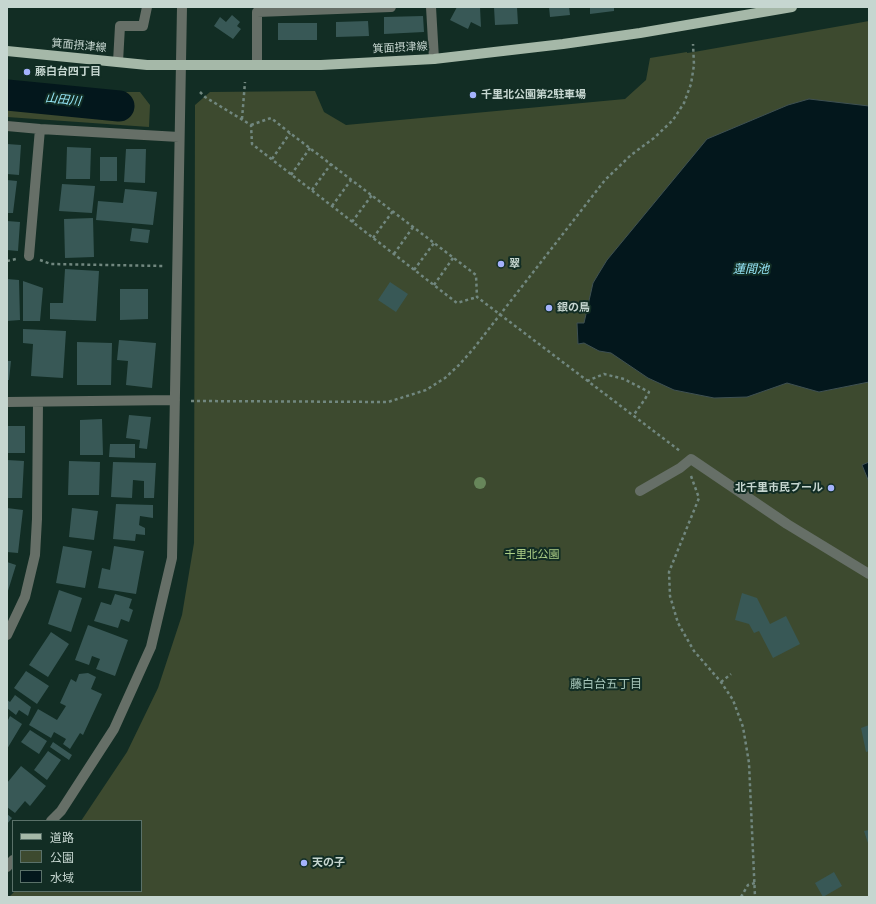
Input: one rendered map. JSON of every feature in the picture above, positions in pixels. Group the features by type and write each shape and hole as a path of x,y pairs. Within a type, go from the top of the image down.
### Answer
{"main road":[{"name":"箕面摂津線","path":"7,51 146,65 321,65 434,59 586,41 792,7"}],"street":[{"path":"118,62 120,26 143,26 147,7"},
{"path":"52,820 61,811 114,729 151,646 172,558 182,7"},
{"path":"257,65 257,12 391,7"},
{"path":"431,7 434,59"},
{"path":"7,126 179,137"},
{"path":"29,256 40,129"},
{"path":"7,402 175,400"},
{"path":"7,635 25,597 35,555 37,518 38,402"},
{"path":"640,490 680,468 691,459 787,524 869,574"}],"path":[{"path":"192,402 388,402 426,390 445,378 474,348 605,180 631,155 660,133 677,115 684,103 691,84 694,44"},
{"path":"242,119 245,82"},
{"path":"200,92 205,97 250,125 252,144 457,303 477,297"},
{"path":"250,125 271,118 476,275 477,297 691,459 689,471 700,498 669,572 670,596 678,623 694,651 721,682 733,700 743,727 748,756 755,897"},
{"path":"272,159 290,133"},
{"path":"291,174 310,148"},
{"path":"312,190 331,164"},
{"path":"332,206 351,180"},
{"path":"352,222 372,195"},
{"path":"373,238 393,211"},
{"path":"394,254 413,227"},
{"path":"414,270 434,243"},
{"path":"29,256 51,264 177,265"},
{"path":"434,285 453,258"},
{"path":"586,381 604,374 624,379 649,392 633,416"},
{"path":"721,682 731,674"},
{"path":"741,897 748,885 755,883"}],"green space":[{"name":"千里北公園","path":"869,21 869,897 9,897 14,892 142,892 142,820 82,820 127,752 158,688 182,615 194,543 195,105 210,92 315,91 324,112 346,125 625,99 646,80 650,58 694,52"},
{"path":"123,92 140,92 150,105 149,127 7,117 7,98 121,110"}],"water":[{"name":"蓮間池","path":"809,99 869,106 869,382 819,392 787,383 747,397 714,398 674,390 648,378 611,353 599,351 584,343 578,344 577,323 584,323 593,283 607,260 707,139 788,105"},
{"path":"869,462 869,482 862,465"}],"building":[{"path":"457,7 480,7 481,27 471,22 468,29 450,20"},
{"path":"494,7 517,7 518,24 495,25"},
{"path":"549,7 569,7 570,15 550,17"},
{"path":"590,7 614,7 614,11 590,14"},
{"path":"232,15 240,22 237,26 241,29 233,39 214,26 220,17 226,22"},
{"path":"423,16 424,32 384,34 384,17"},
{"path":"368,21 369,36 336,37 336,22"},
{"path":"278,23 317,23 317,40 278,40"},
{"path":"7,144 21,145 19,175 7,174"},
{"path":"67,147 91,148 90,179 66,179"},
{"path":"126,149 146,149 145,183 124,182"},
{"path":"100,157 117,157 117,181 100,181"},
{"path":"7,180 17,181 13,213 7,213"},
{"path":"62,184 95,186 92,213 59,211"},
{"path":"125,189 157,192 153,225 96,220 98,201 123,203"},
{"path":"93,218 94,257 65,258 64,219"},
{"path":"7,221 20,222 18,251 7,250"},
{"path":"132,228 150,230 148,243 130,241"},
{"path":"65,269 99,271 96,321 50,319 50,303 63,303"},
{"path":"7,279 19,280 20,320 7,321"},
{"path":"23,281 43,288 40,321 23,321"},
{"path":"390,282 408,294 396,312 378,300"},
{"path":"120,289 148,289 148,319 120,320"},
{"path":"23,329 66,331 63,378 31,376 33,344 23,343"},
{"path":"119,340 156,343 152,388 126,385 128,361 117,360"},
{"path":"77,342 112,343 111,385 77,385"},
{"path":"7,361 11,361 9,380 7,380"},
{"path":"129,415 151,417 147,449 139,448 140,440 126,438"},
{"path":"102,419 103,455 80,455 80,420"},
{"path":"7,426 25,426 25,453 7,453"},
{"path":"110,444 135,444 135,458 109,457"},
{"path":"7,460 24,461 22,498 7,498"},
{"path":"69,461 100,462 99,495 68,495"},
{"path":"113,462 156,463 154,498 144,498 144,481 133,480 132,498 111,497"},
{"path":"116,504 153,505 153,518 140,516 139,525 145,528 145,535 136,534 135,541 113,539"},
{"path":"7,508 23,510 18,553 7,552"},
{"path":"72,508 98,511 94,540 69,537"},
{"path":"63,546 92,551 85,588 56,583"},
{"path":"114,546 144,551 136,594 98,588 102,568 110,570"},
{"path":"7,562 16,565 7,594"},
{"path":"59,590 82,598 71,632 48,624"},
{"path":"742,593 757,598 770,624 786,616 800,644 773,658 759,631 754,633 749,624 735,620"},
{"path":"115,594 132,599 129,608 133,610 129,622 121,619 118,628 94,621 101,602 111,605"},
{"path":"88,625 128,640 115,676 96,669 100,659 92,656 89,665 75,660"},
{"path":"51,632 69,644 48,677 29,665"},
{"path":"26,671 49,686 37,704 14,688"},
{"path":"88,673 96,677 91,689 102,694 83,735 80,733 70,749 63,744 66,739 54,732 51,738 29,725 38,709 57,720 66,706 60,703 71,679 76,682 79,674"},
{"path":"15,695 31,707 28,716 19,710 16,715 7,708 7,700 10,702"},
{"path":"10,716 22,724 7,749 7,722"},
{"path":"869,725 869,751 866,752 861,728"},
{"path":"30,730 47,741 39,754 21,742"},
{"path":"53,742 72,755 69,760 50,747"},
{"path":"48,751 61,760 47,780 34,770"},
{"path":"21,766 46,786 30,806 25,801 15,813 7,807 7,783"},
{"path":"7,814 12,818 7,824"},
{"path":"869,830 869,846 864,831"},
{"path":"834,872 842,886 823,897 815,883"}],"waterway":[{"name":"山田川","path":"7,95 119,106"}],"place":[{"name":"藤白台四丁目","path":"27,72"},
{"name":"千里北公園第2駐車場","path":"473,95"},
{"name":"翠","path":"501,264"},
{"name":"銀の鳥","path":"549,308"},
{"name":"北千里市民プール","path":"831,488"},
{"name":"天の子","path":"304,863"}],"district":[{"name":"藤白台五丁目","path":"606,685"}]}
